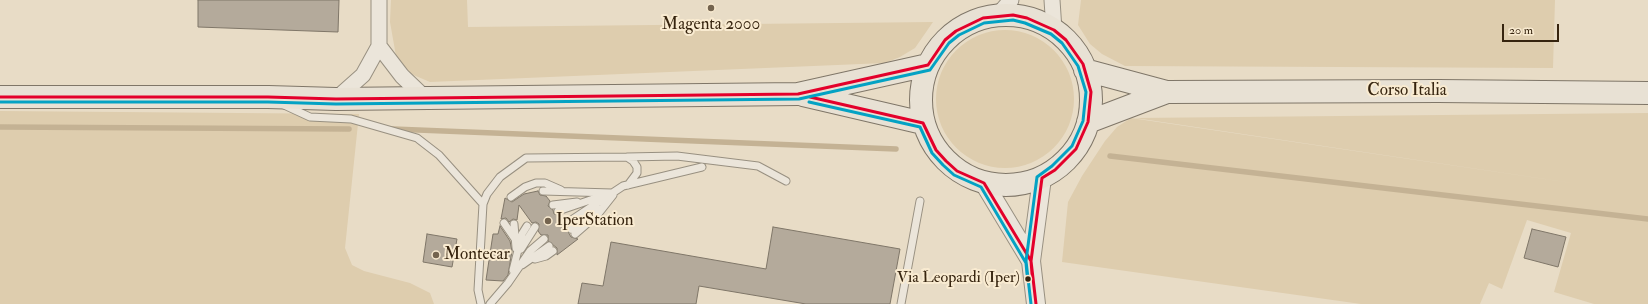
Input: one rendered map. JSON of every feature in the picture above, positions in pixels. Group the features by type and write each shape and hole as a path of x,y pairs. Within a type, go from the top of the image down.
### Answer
{"main road":[{"path":"1004,8 1013,15 1027,18 1054,30 1075,51 1085,70 1091,92 1088,122 1076,149 1055,170 1042,178 1014,186 984,183 970,178 946,161 936,150 923,123 920,94 928,65 945,40 956,31 1004,8"},
{"path":"0,97 268,97 336,99 798,94 928,65"},
{"name":"Corso Italia","path":"1085,70 1167,92 1438,91 1648,93"},
{"name":"Corso Italia","path":"1088,122 1167,92"},
{"path":"798,94 923,123"}],"street":[{"path":"336,99 363,75 379,46 379,0"},
{"path":"1052,0 1054,30"},
{"path":"379,46 402,76 425,98"},
{"path":"1036,304 1031,261 1042,178"},
{"path":"984,183 1031,261"}],"lane":[{"path":"268,97 310,117 351,119 417,138 439,155 483,204"},
{"path":"481,304 478,290 483,204 487,194 500,177 526,158 677,156 758,166 786,181"},
{"path":"626,186 637,173 637,167 633,161 627,157"},
{"path":"612,194 598,214 571,228 612,194 626,186 702,167"},
{"path":"511,197 525,187 536,183 545,183 563,192"},
{"path":"545,194 563,192 612,194"},
{"path":"558,211 612,194"},
{"path":"901,304 920,201"},
{"path":"553,205 587,202"},
{"path":"504,223 516,240"},
{"path":"520,225 522,234 516,265 516,240 520,225"},
{"path":"490,304 508,284 526,239 535,227"},
{"path":"516,265 544,239"},
{"path":"516,265 546,256 551,248"}],"shaded area":[{"path":"391,0 467,0 468,27 933,22 915,48 900,57 885,63 430,82 411,74 396,56 390,22"},
{"path":"1081,0 1555,0 1553,68 1125,66 1102,54 1090,44 1078,25"},
{"path":"1005,30 1025,33 1043,42 1058,56 1071,79 1074,99 1071,119 1062,137 1048,152 1025,165 1005,168 985,165 967,156 952,142 939,119 936,99 939,79 948,61 962,46 985,33"},
{"path":"0,111 359,114 345,248 352,265 364,271 410,283 430,293 434,304 0,304"},
{"path":"1648,113 1648,304 1594,304 1554,292 1571,233 1527,220 1502,289 1489,283 1480,304 1361,304 1062,262 1068,202 1082,176 1105,141 1117,127 1131,118 1592,186 1135,118"}],"building":[{"path":"198,0 339,0 338,32 198,27"},
{"path":"538,191 540,195 546,196 550,201 548,206 553,210 554,214 561,215 564,219 563,225 571,237 578,239 557,255 557,248 548,241 548,235 541,235 538,231 539,224 536,222 532,223 519,205 517,220 513,219 509,222 506,218 501,219 505,198 512,202 524,194"},
{"path":"500,226 510,241 512,251 508,275 503,281 486,280 493,234 498,234"},
{"path":"773,227 900,249 890,304 806,304 699,286 696,304 578,304 582,283 603,286 611,242 766,269"},
{"path":"1532,229 1566,237 1558,267 1524,258"},
{"path":"427,234 457,239 452,267 423,262"}],"waterway":[{"path":"0,127 349,129"},
{"path":"393,129 896,149"},
{"path":"1110,156 1648,219"}],"transit line":[{"path":"0,97 268,97 336,99 798,94 928,65 945,40 956,31 983,18 1013,15 1027,18 1054,30 1066,40 1083,64 1091,92 1088,122 1076,149 1055,170 1042,178 1031,261 1036,304"},
{"path":"0,102 268,102 336,104 799,99 930,70 949,43 959,35 984,23 1013,20 1025,23 1051,34 1062,43 1078,66 1086,92 1083,121 1072,146 1052,166 1037,177 1026,261 1031,304"},
{"path":"810,97 923,123 936,150 946,161 957,171 984,183 1031,261 1032,274"},
{"path":"809,102 920,127 932,153 943,165 954,175 981,187 1026,263 1027,274"}],"place":[{"name":"Magenta 2000","path":"711,8"},
{"name":"IperStation","path":"548,221"},
{"name":"Montecar","path":"436,255"},
{"name":"Via Leopardi (Iper)","path":"1028,279"}]}
